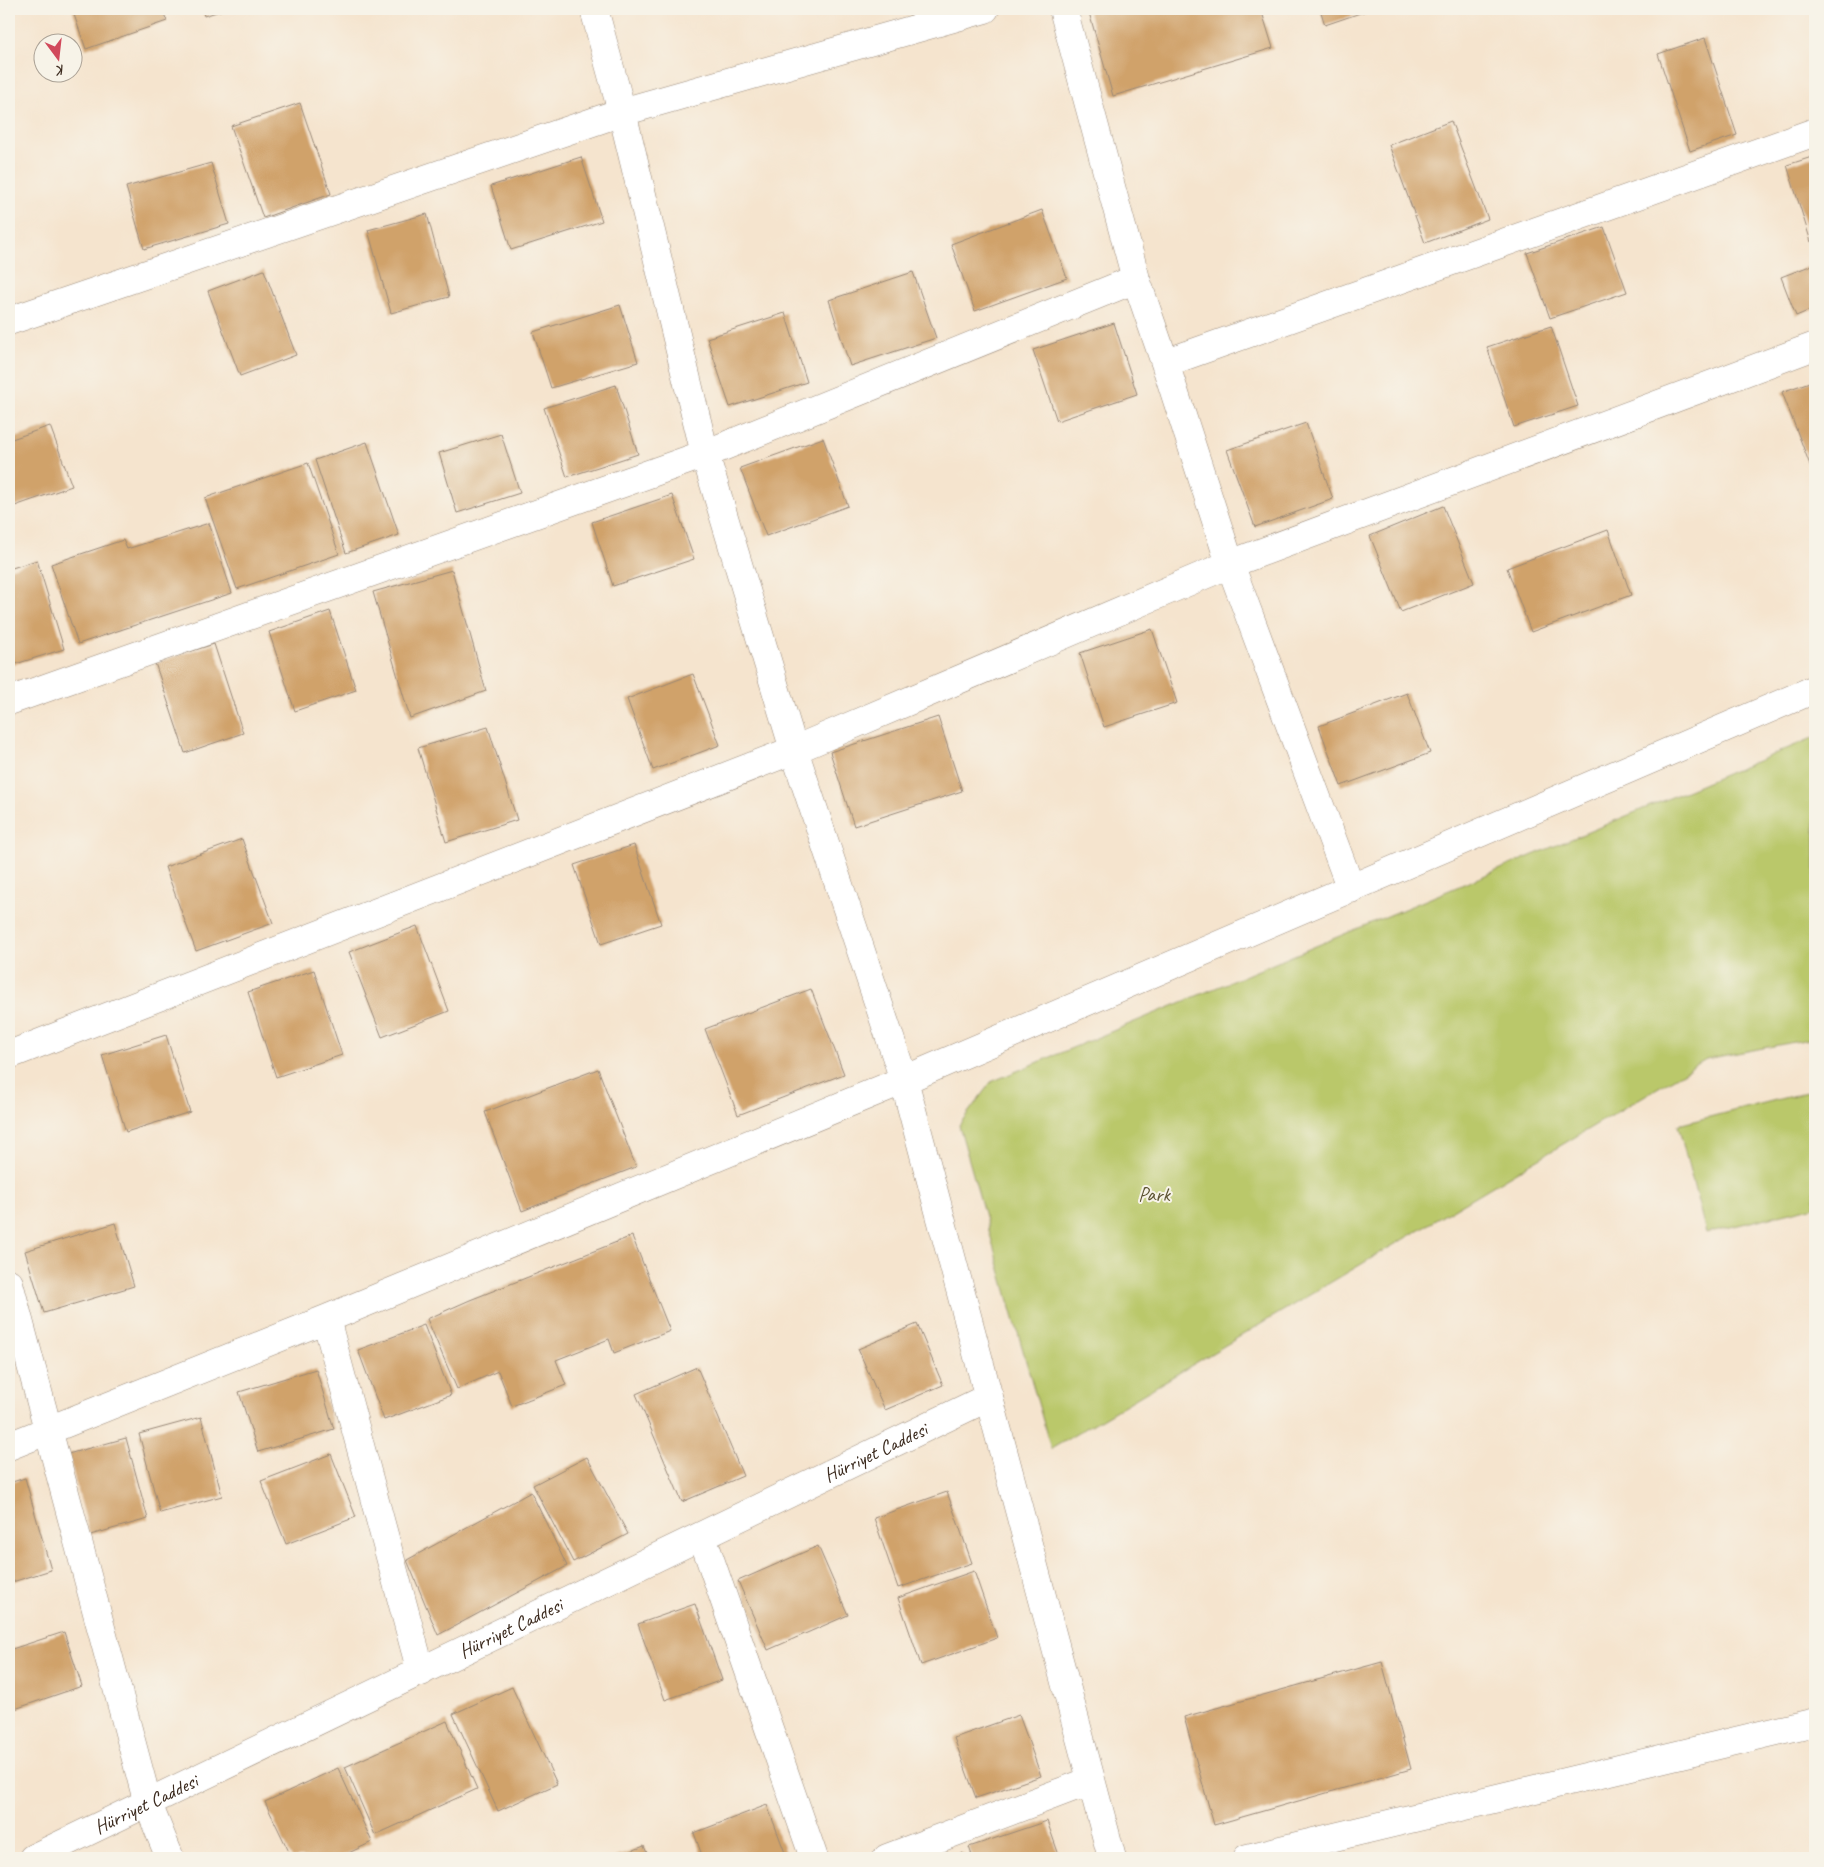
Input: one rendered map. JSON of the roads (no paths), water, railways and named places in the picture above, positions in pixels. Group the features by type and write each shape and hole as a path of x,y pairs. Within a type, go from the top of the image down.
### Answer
{"street":[{"path":"594,9 622,112 706,454 794,750 904,1080 1112,1858"},
{"path":"9,321 622,112 985,9"},
{"path":"1062,9 1136,279 1166,363 1230,564 1351,889"},
{"path":"1166,363 1815,132"},
{"path":"9,701 706,454 1136,279"},
{"path":"9,1055 794,750 1230,564 1815,346"},
{"path":"9,1446 48,1432 326,1319 904,1080 1815,689"},
{"path":"9,1283 148,1804 170,1858"},
{"path":"326,1319 421,1672"},
{"name":"Hürriyet Caddesi","path":"33,1858 989,1397"},
{"path":"702,1536 814,1858"},
{"path":"1247,1858 1815,1722"},
{"path":"887,1858 1090,1781"}],"park label":[{"name":"Park","path":"1154,1194"}]}
